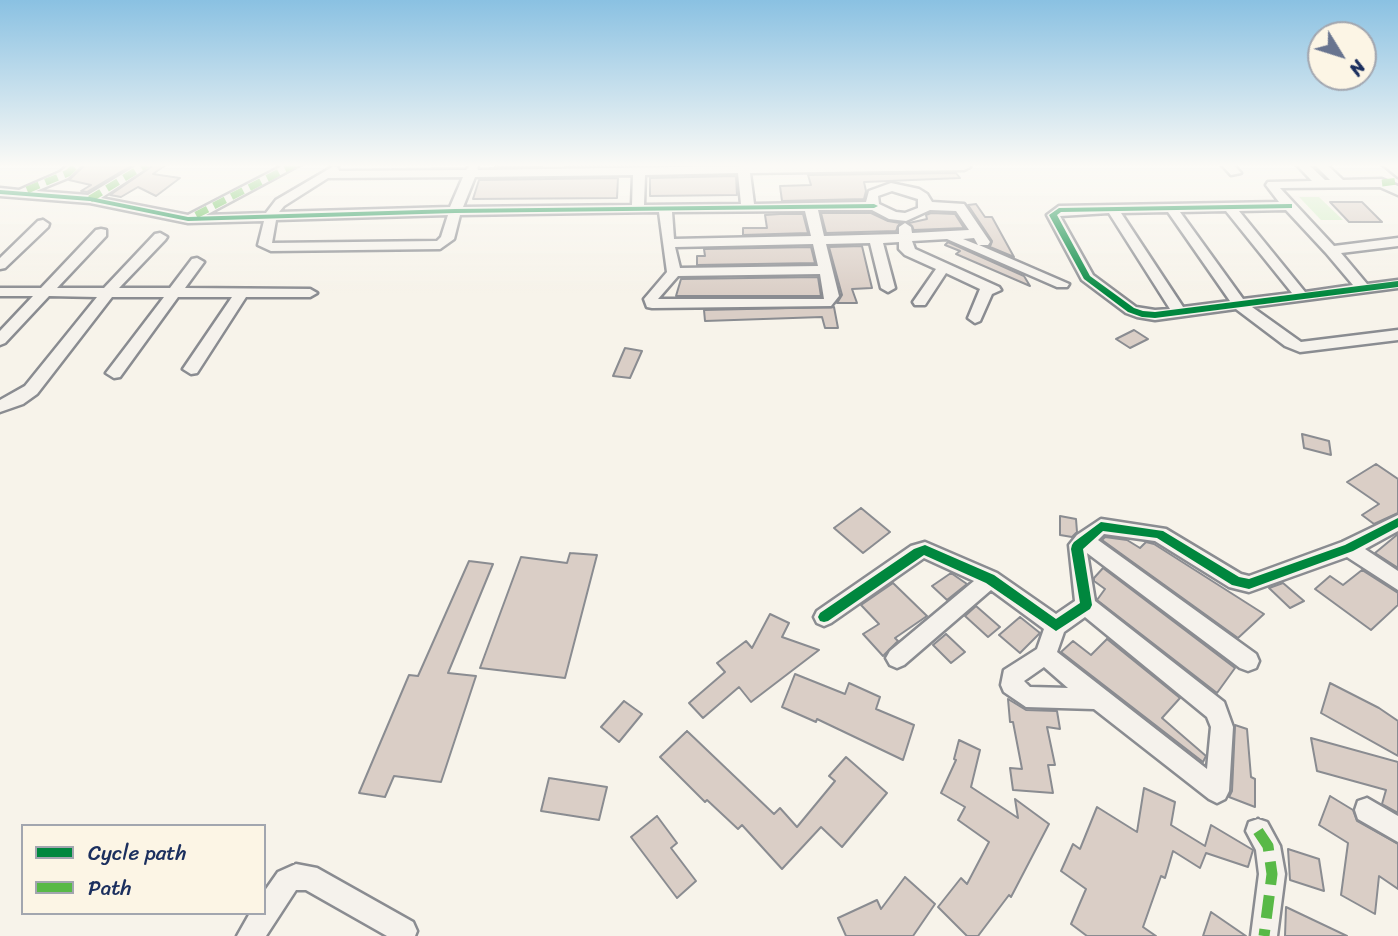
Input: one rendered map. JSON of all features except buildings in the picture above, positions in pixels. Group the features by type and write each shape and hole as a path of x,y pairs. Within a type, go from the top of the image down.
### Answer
{"street":[{"path":"133,208 188,219 441,208"},
{"path":"188,219 210,208"},
{"path":"276,208 271,215 265,243 271,247 437,246 447,239 457,208"},
{"path":"656,208 687,208"},
{"path":"806,208 815,208"},
{"path":"811,208 832,296 830,302 652,304 651,299 674,272 826,271"},
{"path":"877,208 882,212 902,216 917,214 923,208"},
{"path":"960,208 991,253"},
{"path":"1210,208 1059,210 1053,215 1087,277 1131,310 1155,315 1398,284"},
{"path":"1231,208 1302,297"},
{"path":"1291,208 1363,288"},
{"path":"665,209 674,272"},
{"path":"1172,209 1240,304 1281,337 1300,347 1398,335"},
{"path":"1114,210 1179,312"},
{"path":"902,216 907,237 906,249 910,253 991,289 975,318"},
{"path":"0,265 43,224"},
{"path":"0,340 101,233"},
{"path":"668,243 976,234"},
{"path":"944,235 1062,284"},
{"path":"0,406 18,400 31,390 107,293 160,237"},
{"path":"876,239 888,288"},
{"path":"1331,250 1398,242"},
{"path":"114,373 197,262"},
{"path":"920,302 943,268"},
{"path":"0,292 310,293"},
{"path":"191,369 242,293"},
{"path":"1045,654 1098,699 1217,791 1222,727 1216,710 1086,605 1077,549 1101,526 1154,533 1169,539 1236,581 1249,584 1349,548 1398,522"},
{"path":"1084,540 1248,661"},
{"path":"1349,548 1398,582"},
{"path":"824,617 918,552 925,550 990,579 1056,626"},
{"path":"897,658 990,579"},
{"path":"1086,605 1056,626 1045,654 1012,677 1012,685 1015,691 1026,697 1098,699"},
{"path":"1367,810 1398,830"},
{"path":"1258,831 1268,846 1272,874 1264,936"},
{"path":"266,912 287,881 296,877 307,877 404,932"},
{"path":"250,936 264,915"}],"green space":[{"path":"1309,208 1330,208 1343,220 1321,220"}],"marked path":[{"path":"196,215 210,208"},
{"path":"1258,831 1268,846 1272,874 1264,936"}],"cycle path":[{"path":"133,208 188,219 455,211 733,208"},
{"path":"1192,208 1059,210 1053,215 1087,277 1131,310 1142,314 1155,315 1398,284"},
{"path":"824,617 918,552 925,550 990,579 1056,626 1086,605 1077,549 1078,545 1101,526 1159,534 1236,581 1249,584 1349,548 1398,522"}]}
